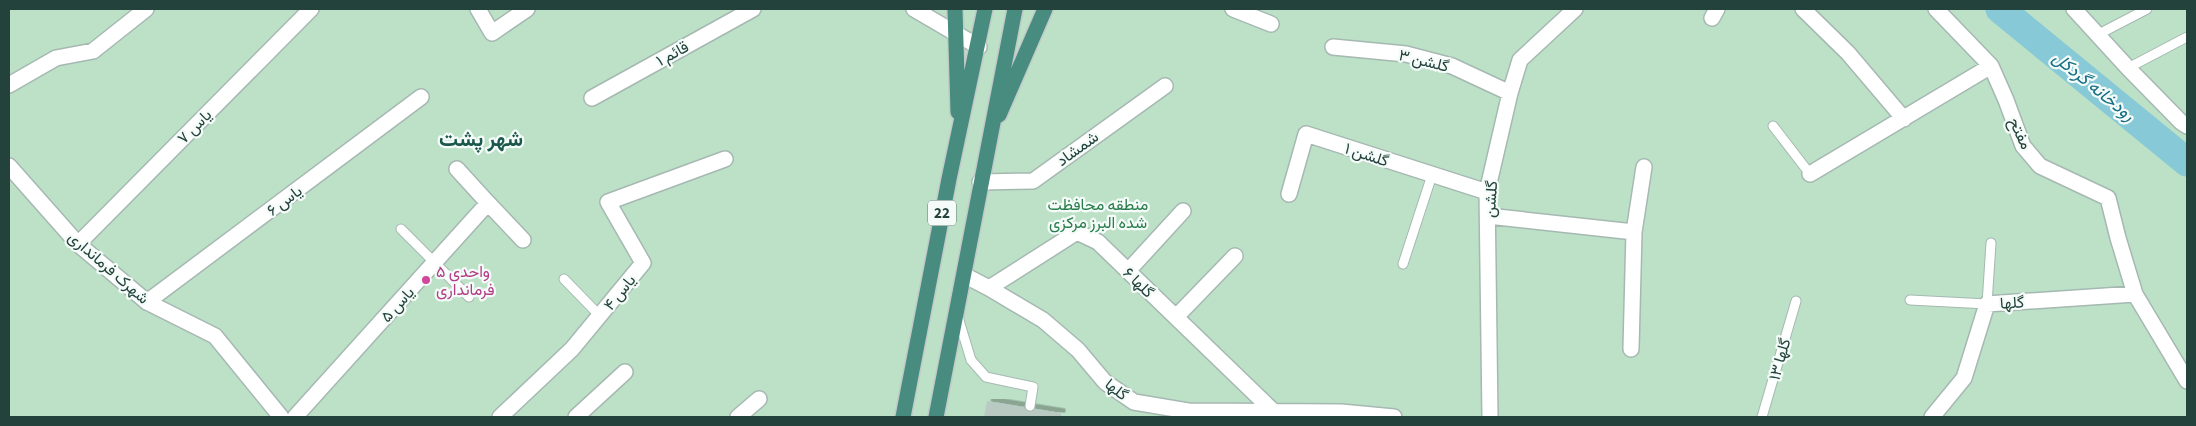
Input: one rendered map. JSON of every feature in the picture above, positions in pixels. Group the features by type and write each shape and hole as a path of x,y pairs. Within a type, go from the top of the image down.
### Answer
{"highway":[{"path":"954,9 958,137"},
{"name":"22","path":"903,417 985,9"},
{"name":"22","path":"936,417 1015,9"},
{"path":"989,139 1045,9"}],"street":[{"path":"9,85 56,58 93,51 146,9"},
{"name":"یاس ۷","path":"78,244 311,9"},
{"path":"478,9 492,33 527,9"},
{"name":"قائم ۱","path":"592,98 752,9"},
{"path":"914,9 979,46"},
{"path":"1233,9 1271,24"},
{"name":"گلشن","path":"1490,417 1487,192 1510,93 1520,60 1575,9"},
{"path":"1803,9 1848,53 1904,120"},
{"path":"1810,174 1904,120 1991,66 1936,9"},
{"path":"2074,9 2128,68 2187,126"},
{"name":"گلشن ۳","path":"1333,47 1406,54 1452,66 1510,93"},
{"name":"مفتح","path":"1991,66 2023,146 2040,166 2108,198 2135,294 2187,381"},
{"name":"شمشاد","path":"980,182 1033,180 1165,86"},
{"name":"یاس ۶","path":"148,302 422,97"},
{"name":"گلشن ۱","path":"1289,194 1306,134 1487,192"},
{"name":"یاس ۴","path":"500,417 572,350 643,263 608,202 726,159"},
{"name":"شهرک فرمانداری","path":"9,166 78,244 148,302 215,336 281,417"},
{"path":"1631,349 1634,232 1644,167"},
{"path":"456,169 523,240"},
{"name":"یاس ۵","path":"295,417 488,203"},
{"path":"1128,271 1183,211"},
{"path":"1488,216 1634,232"},
{"name":"گلها ۶","path":"989,288 1077,232 1098,242 1272,410"},
{"path":"1176,317 1236,256"},
{"name":"گلها","path":"964,275 1043,320 1078,350 1105,382 1134,402 1188,411 1272,410 1341,412 1394,417"},
{"name":"گلها","path":"1932,417 1964,378 1986,304 2135,294"},
{"path":"576,417 625,372"},
{"path":"738,417 758,399"}],"lane":[{"path":"2097,35 2147,9"},
{"path":"2128,68 2187,37"},
{"path":"1773,126 1810,174"},
{"path":"1403,264 1432,175"},
{"path":"401,230 469,297"},
{"path":"1910,300 1986,304 1991,242"},
{"path":"564,279 600,316"},
{"name":"گلها ۱۳","path":"1762,417 1796,301"},
{"path":"956,311 971,360 986,377 1033,387 1030,406"}],"green space":[{"name":"منطقه محافظت شده البرز مرکزی","path":"9,9 2187,9 2187,417 9,417"}],"building":[{"path":"987,401 1061,413 1061,417 984,417"}],"waterway":[{"name":"رودخانه گردکل","path":"2000,9 2187,162"}],"place":[{"name":"۵ واحدی فرمانداری","path":"426,280"}],"district":[{"name":"شهر پشت","path":"481,139"}]}
